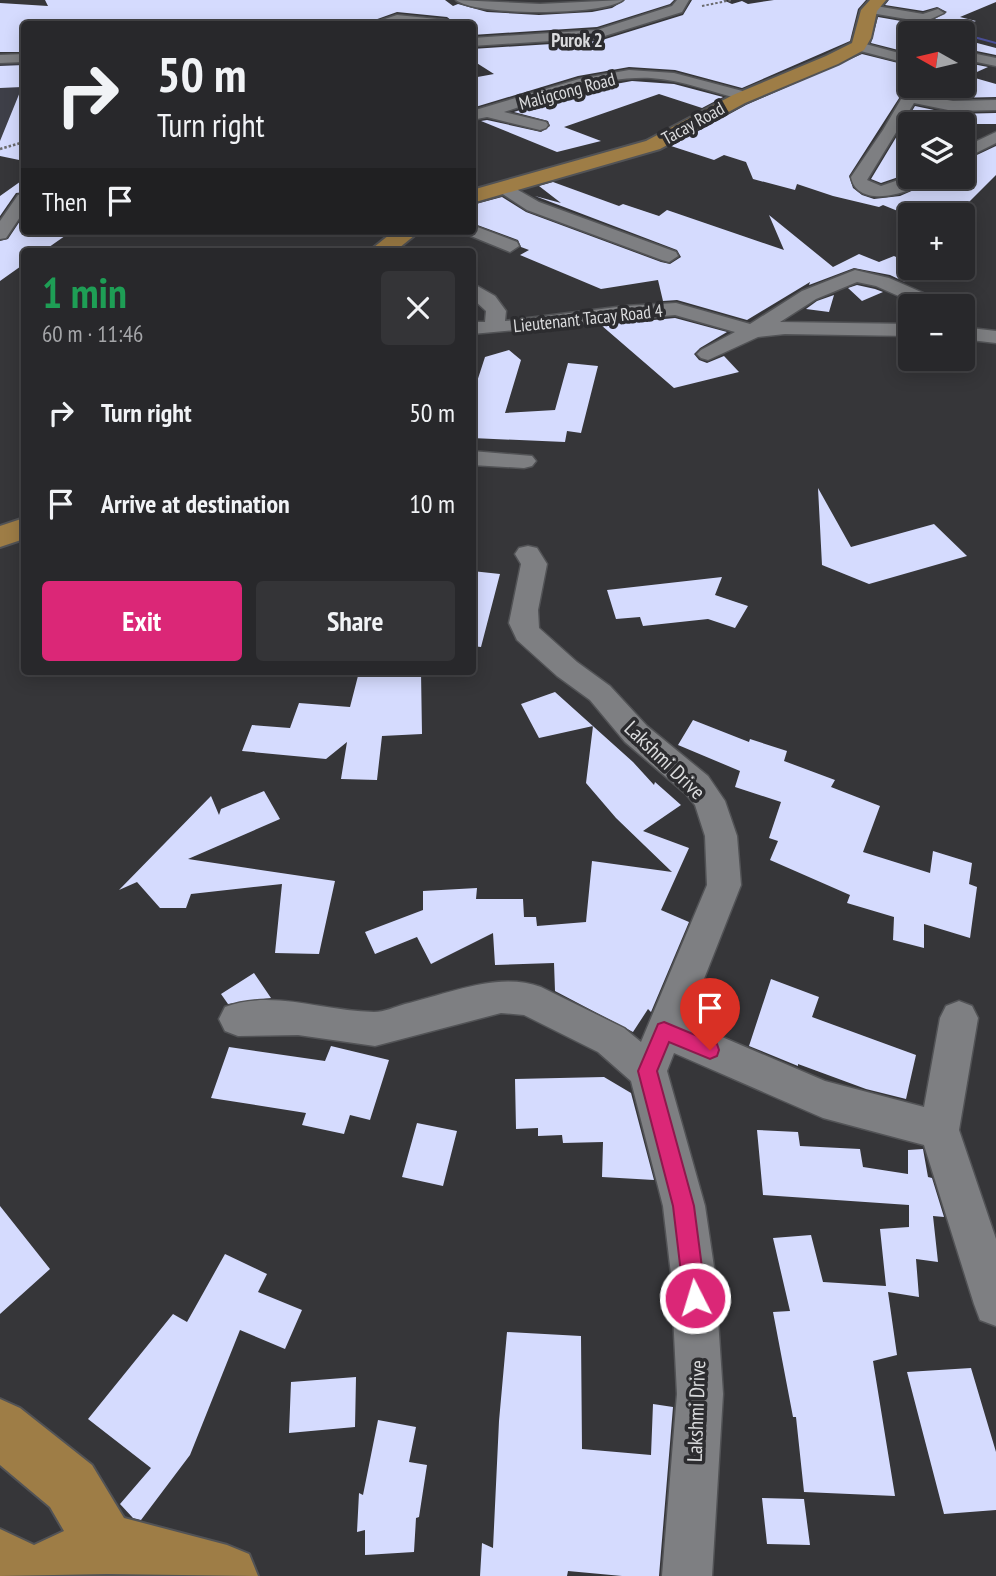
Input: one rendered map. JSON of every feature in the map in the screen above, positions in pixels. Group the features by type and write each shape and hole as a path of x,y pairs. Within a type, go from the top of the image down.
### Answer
{"main road":[{"path":"858,46 871,9"},
{"name":"Tacay Road","path":"476,197 513,195 653,145 745,96 832,60 858,46"},
{"path":"385,248 403,235"},
{"path":"0,537 21,529"},
{"path":"0,1428 72,1486 104,1543"},
{"path":"36,1576 104,1543 227,1576"},
{"path":"0,1560 29,1576"}],"street":[{"path":"462,0 506,5 579,7 617,0"},
{"path":"476,40 580,36 615,30 677,9 682,0"},
{"path":"871,9 924,18 938,13"},
{"path":"382,21 395,14 431,21"},
{"path":"491,26 588,23 615,30"},
{"path":"879,51 898,44"},
{"path":"858,46 898,57"},
{"path":"0,59 21,58"},
{"path":"975,58 996,62"},
{"name":"Maligcong Road","path":"476,115 607,78 632,74 673,78 745,96"},
{"path":"930,98 953,106 996,105"},
{"path":"489,112 540,125"},
{"path":"898,116 859,177 859,181 872,190 891,191 898,188"},
{"path":"975,148 996,137"},
{"path":"0,195 21,196"},
{"path":"513,195 556,196"},
{"path":"513,195 669,256"},
{"path":"0,233 21,201"},
{"path":"476,232 510,246"},
{"path":"708,355 753,331 809,295 855,276 882,282 910,294"},
{"path":"476,292 488,299 496,311 495,324 552,303"},
{"name":"Lieutenant Tacay Road 4","path":"476,327 676,309 753,331 785,328 898,330"},
{"path":"975,335 996,337"},
{"path":"476,458 524,461"},
{"name":"Lakshmi Drive","path":"528,554 534,564 524,610 523,623 527,634 567,669 593,687 636,734 697,785 709,801 722,836 724,885 648,1071 684,1206 694,1274 700,1394 687,1576"},
{"path":"238,1019 298,1018 375,1029 501,997 528,999 611,1040 648,1071"},
{"path":"960,1017 939,1130 996,1304"},
{"path":"664,1030 823,1098 939,1130"}],"path":[{"path":"698,7 732,0"},
{"path":"0,149 21,143"}],"shaded area":[{"path":"21,61 21,141 0,143 0,62"}],"building":[{"path":"45,0 445,0 453,6 458,4 487,12 539,15 592,12 612,8 625,0 674,0 670,4 597,27 476,35 476,21 452,21 447,17 397,12 372,21 21,21 21,52 0,52 0,3 48,6"},
{"path":"692,0 723,0 732,4 742,1 748,4 774,0 866,0 858,9 850,41 742,88 675,70 629,67 578,76 476,107 476,77 494,74 476,63 476,49 599,41 683,15"},
{"path":"889,0 996,0 960,17 975,21 931,21 947,12 937,7 923,11 885,5"},
{"path":"878,17 901,21 898,21 898,50 871,43"},
{"path":"975,42 996,48 996,55 975,51"},
{"path":"862,54 898,63 899,98 849,176 853,188 874,199 900,196 916,189 975,189 975,156 996,146 996,175 968,203 898,203 898,211 883,205 879,207 833,196 797,184 795,190 753,179 746,162 724,155 714,160 671,146 746,105"},
{"path":"975,64 988,67 975,73"},
{"path":"21,65 21,87 0,88 0,66"},
{"path":"975,78 996,84 996,97 975,97"},
{"path":"632,81 674,84 723,97 702,108 659,94 564,127 601,141 557,152 481,121 541,132 550,126 548,121 514,112 577,91"},
{"path":"21,89 21,160 0,156 0,141"},
{"path":"915,106 944,112 911,112"},
{"path":"975,113 996,113 996,124 975,124"},
{"path":"898,134 898,177 881,183 871,179"},
{"path":"21,181 21,192 16,193 0,216 0,196"},
{"path":"553,182 619,206 623,204 659,216 667,210 784,250 769,215 833,267 859,254 879,262 894,256 898,258 898,279 854,268 809,285 810,282 747,320 677,300 663,301 658,280 601,289 520,255 529,250 521,247 518,240 476,224 476,204 502,197 526,212 661,262 670,264 681,257 677,250 535,196 561,203 539,186"},
{"path":"21,220 21,235 66,235 48,248 21,248 21,266 0,281 0,241 8,239"},
{"path":"857,285 883,292 862,301 848,288"},
{"path":"834,295 829,312 806,309 817,301"},
{"path":"675,318 727,332 694,354 707,363 724,356 739,372 674,388 601,325"},
{"path":"509,350 521,360 505,413 555,410 568,363 598,366 581,433 567,431 565,442 476,438 476,385 485,357"},
{"path":"818,488 851,547 934,524 967,556 869,584 822,565"},
{"path":"476,571 500,574 481,647 476,646"},
{"path":"722,577 715,595 748,606 735,628 708,619 643,626 640,617 616,619 607,590"},
{"path":"358,675 421,675 422,734 382,736 377,780 341,779 347,742 326,759 242,751 252,725 290,728 299,703 350,707"},
{"path":"555,692 593,726 539,738 521,704"},
{"path":"693,720 749,742 750,739 787,751 784,761 835,780 831,787 880,806 863,852 930,873 933,851 972,863 969,884 977,887 970,938 924,924 924,948 893,940 894,917 847,903 850,895 770,860 778,841 769,838 781,802 735,787 740,771 678,745"},
{"path":"593,726 654,785 655,782 681,805 643,831 689,848 661,910 689,922 651,1012 648,1009 633,1032 555,991 554,963 495,965 493,933 431,964 417,937 375,954 365,932 423,910 423,891 477,888 476,899 523,899 524,917 536,917 537,926 586,922 592,861 672,872 616,818 586,783"},
{"path":"264,791 280,819 188,859 335,881 319,954 275,953 282,884 191,894 186,908 160,908 137,882 119,890 211,796 219,815 221,809"},
{"path":"254,973 271,998 228,1004 221,994"},
{"path":"771,979 819,997 812,1017 916,1055 906,1099 866,1089 749,1046"},
{"path":"331,1046 389,1060 370,1120 350,1115 344,1134 302,1125 306,1113 211,1098 229,1047 325,1061"},
{"path":"604,1077 631,1093 654,1180 602,1177 603,1142 563,1143 562,1135 538,1136 538,1128 516,1129 515,1079"},
{"path":"417,1123 457,1131 443,1186 402,1177"},
{"path":"757,1130 798,1132 800,1146 860,1149 863,1167 908,1174 908,1150 923,1149 928,1177 932,1178 944,1217 933,1216 938,1262 916,1259 919,1297 888,1292 897,1355 873,1361 895,1496 804,1492 796,1417 793,1417 773,1312 790,1311 773,1238 811,1235 823,1282 886,1286 880,1229 909,1227 909,1205 763,1195"},
{"path":"0,1206 50,1269 0,1314"},
{"path":"225,1254 267,1274 258,1292 302,1310 285,1349 240,1330 190,1455 141,1520 133,1518 120,1504 151,1468 88,1419 173,1314 187,1322"},
{"path":"507,1332 581,1336 582,1449 651,1455 653,1404 673,1407 659,1576 568,1571 567,1576 480,1576 482,1543 493,1548 499,1421"},
{"path":"971,1368 996,1452 996,1510 944,1514 907,1372"},
{"path":"356,1377 355,1427 289,1433 291,1382"},
{"path":"378,1420 416,1427 409,1462 427,1465 419,1517 416,1518 414,1552 365,1555 365,1530 357,1532 359,1493 363,1495"},
{"path":"762,1498 804,1499 810,1545 767,1544"}],"waterway":[{"path":"905,18 916,21"},
{"path":"975,37 996,43"}],"district":[{"name":"Purok 2","path":"577,40"}],"route":[{"path":"695,1298 684,1206 648,1071 664,1030 710,1050"}]}
